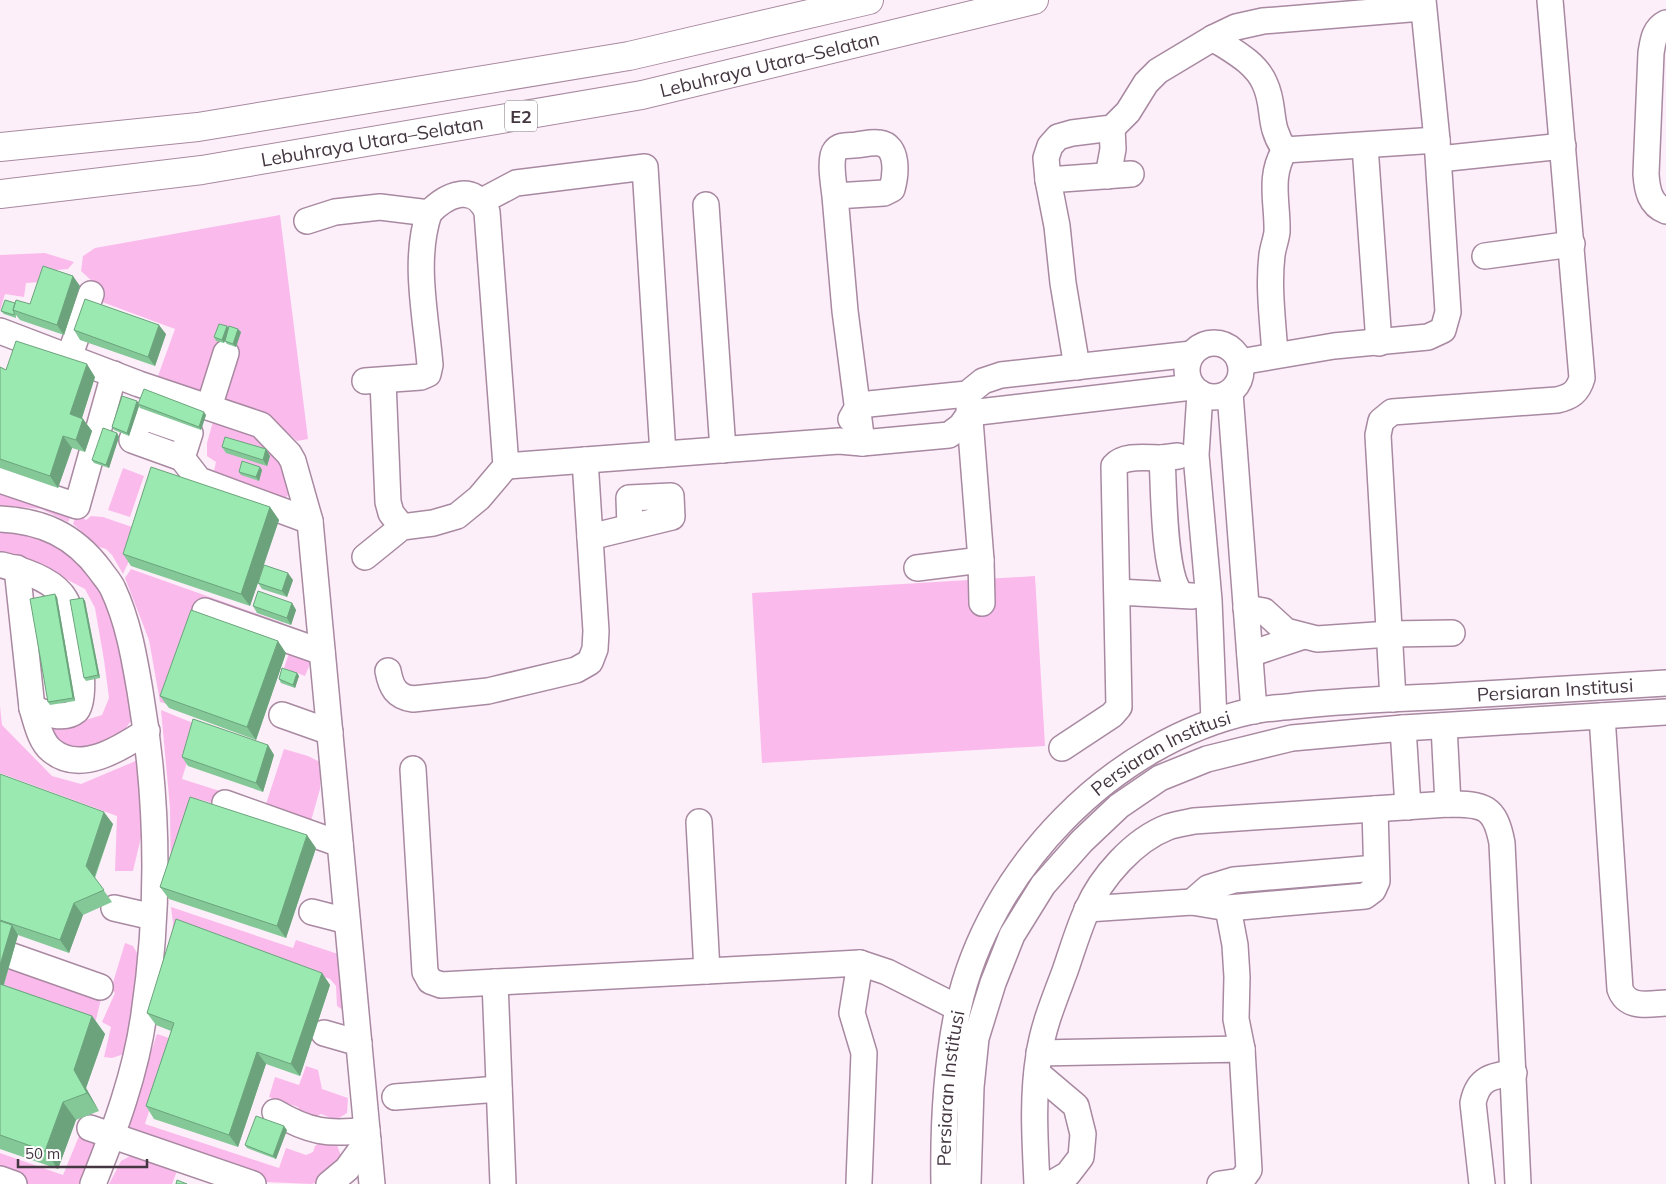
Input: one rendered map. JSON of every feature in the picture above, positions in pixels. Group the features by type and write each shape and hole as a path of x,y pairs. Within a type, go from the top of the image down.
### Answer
{"highway":[{"name":"Lebuhraya Utara–Selatan","path":"0,147 198,127 629,56 869,0"},
{"name":"Lebuhraya Utara–Selatan","path":"0,194 202,170 642,95 1034,0"}],"street":[{"path":"1393,699 1378,435 1381,421 1392,412 1569,398 1579,389 1582,378 1583,364 1550,0"},
{"path":"1077,367 1063,283 1057,226 1048,180 1046,158 1050,146 1058,138 1072,133 1112,128 1128,112 1146,83 1158,70 1212,38 1236,28 1263,21 1355,6 1422,4 1438,150 1448,312 1443,330 1428,337 1275,354 1240,362"},
{"path":"1666,23 1659,27 1654,38 1651,53 1646,174 1647,190 1653,202 1666,211"},
{"path":"1212,38 1256,68 1266,84 1276,137 1285,150"},
{"path":"1048,180 1120,175 1113,149 1112,128"},
{"path":"1285,150 1365,146 1438,150 1563,146"},
{"path":"1365,146 1379,343"},
{"path":"1275,354 1271,276 1272,253 1277,234 1276,168 1285,150"},
{"path":"482,201 516,183 645,167 663,454"},
{"path":"365,557 402,527 433,523 456,516 479,498 506,466 487,212 482,201 472,195 460,194 439,202 429,213 423,230 421,263 430,365 428,374 421,377 374,381 388,502 391,514 402,527"},
{"path":"835,196 844,311 859,405 850,442"},
{"path":"706,206 723,450"},
{"path":"308,221 335,212 380,207 429,213"},
{"path":"1485,256 1572,244"},
{"path":"69,358 91,294"},
{"path":"0,331 69,358 262,425 289,454 310,521 372,1184"},
{"path":"859,405 969,403 1196,390 1215,398 1230,393 1240,379 1240,362 1232,350 1219,343 1204,344 1192,354 1187,370 1196,390 1196,597 1202,662 1212,679"},
{"path":"208,407 226,354"},
{"path":"506,466 949,434 961,426 969,403 983,381 1001,375 1192,354"},
{"path":"0,480 78,506 114,374"},
{"path":"1230,393 1254,710"},
{"path":"969,403 982,560 982,603"},
{"path":"1062,748 1112,715 1119,707 1114,466 1118,462 1129,459 1196,454"},
{"path":"182,458 198,480 310,521"},
{"path":"1162,458 1169,566 1175,588 1196,597 1211,646 1214,721"},
{"path":"388,671 391,684 397,693 413,699 488,691 576,670 590,662 595,649 596,631 585,460"},
{"path":"0,519 20,520 54,530 87,553 112,588 131,640 147,731 154,802 155,877 144,1015 133,1073 101,1133 93,1184"},
{"path":"590,537 630,527"},
{"path":"918,568 982,560"},
{"path":"8,566 32,708 38,728 51,750 73,760 98,758 125,746 147,731"},
{"path":"8,566 50,585 65,598 71,615 82,677 81,704 75,711 67,715 48,714 32,708"},
{"path":"1118,592 1196,597"},
{"path":"1246,608 1264,611 1286,631 1301,637 1317,640 1390,634 1452,633"},
{"path":"204,611 322,652"},
{"path":"1211,646 1249,647 1301,637"},
{"name":"Persiaran Institusi","path":"944,1184 947,1085 958,1008 969,971 993,915 1022,868 1058,825 1097,788 1136,758 1184,733 1214,721 1254,710 1393,699 1666,683"},
{"name":"Persiaran Institusi","path":"968,1184 971,1088 976,1038 993,983 1012,935 1043,885 1082,842 1119,806 1160,778 1207,759 1292,738 1403,728 1666,712"},
{"path":"282,715 330,732"},
{"path":"1602,716 1620,989 1622,997 1629,1002 1636,1004 1666,1003"},
{"path":"1444,726 1448,804"},
{"path":"1403,728 1408,807"},
{"path":"413,769 425,972 430,981 441,985 860,963 887,972 958,1008"},
{"path":"226,803 340,844"},
{"path":"1037,1184 1035,1132 1038,1063 1048,1016 1087,909 1106,880 1126,856 1144,840 1168,827 1194,821 1467,804 1482,807 1494,816 1500,830 1502,843 1518,1184"},
{"path":"1087,909 1192,902 1228,908 1365,896 1373,890 1377,881 1375,809"},
{"path":"699,822 707,971"},
{"path":"1192,902 1208,888 1234,880 1376,868"},
{"path":"114,908 153,917"},
{"path":"1220,1184 1240,1181 1249,1170 1242,1048 1236,1019 1237,977 1235,945 1228,908"},
{"path":"312,912 347,921"},
{"path":"12,956 100,987"},
{"path":"859,1182 864,1053 852,1013 860,963"},
{"path":"495,982 503,1184"},
{"path":"324,1033 359,1043"},
{"path":"1038,1063 1242,1048"},
{"path":"1038,1063 1076,1106 1083,1134 1081,1157 1068,1174 1051,1184"},
{"path":"1482,1184 1473,1103 1475,1090 1485,1080 1514,1073"},
{"path":"395,1097 499,1089"},
{"path":"275,1112 297,1125 317,1131 367,1135"},
{"path":"101,1133 254,1184"},
{"path":"329,1184 347,1169 367,1135"},
{"path":"0,1179 14,1184"}],"shaded area":[{"path":"280,215 308,439 297,441 267,415 158,376 175,329 94,299 94,283 81,271 83,256 95,248"},
{"path":"45,253 74,262 68,269 44,271 42,282 26,283 24,297 5,294 0,311 0,255"},
{"path":"214,418 273,442 292,491 280,504 212,480 216,462 207,456 207,443"},
{"path":"123,468 144,476 130,517 108,510"},
{"path":"0,489 72,514 68,522 41,509 0,505"},
{"path":"77,513 86,520 91,516 103,517 132,527 135,548 123,574 112,555 106,549 99,547 73,524"},
{"path":"23,531 58,546 83,566 102,590 118,638 131,721 125,729 83,751 62,747 49,725 69,725 102,715 109,698 95,608 85,589 47,569 0,555 0,532"},
{"path":"131,569 283,623 277,641 167,704 160,702 149,640 125,578"},
{"path":"1035,576 1045,746 762,763 752,593"},
{"path":"291,647 310,653 310,664 305,676 284,668"},
{"path":"0,706 2,725 52,776 81,784 138,760 143,829 133,871 115,871 117,816 0,773"},
{"path":"161,710 198,725 182,779 223,792 219,805 198,799 171,886 170,808"},
{"path":"284,749 308,756 320,762 320,789 311,821 266,804"},
{"path":"171,907 293,948 296,940 338,954 341,965 343,1010 337,1006 336,986 330,979 183,931 168,978 173,923"},
{"path":"125,943 133,946 140,958 124,1054 112,1058 104,1057 111,1027 102,1022 115,993 111,989"},
{"path":"0,961 101,999 95,1024 0,990"},
{"path":"157,1034 172,1039 145,1124 279,1168 286,1148 306,1155 313,1152 315,1146 326,1139 337,1145 341,1156 325,1181 311,1184 266,1182 123,1134"},
{"path":"306,1066 318,1070 322,1089 348,1098 347,1113 336,1120 321,1114 314,1118 304,1119 298,1107 269,1097 275,1077 299,1085"},
{"path":"79,1136 103,1147 89,1184 27,1184 0,1174 0,1153 63,1175"},
{"path":"132,1155 177,1171 172,1184 109,1184 121,1161"}],"building":[{"path":"43,266 73,276 57,325 13,310 16,300 30,304"},
{"path":"85,299 159,325 148,357 74,330"},
{"path":"5,300 15,303 14,315 1,311"},
{"path":"219,324 227,326 222,340 214,337"},
{"path":"229,326 238,329 233,344 225,341"},
{"path":"16,341 87,364 70,414 83,419 76,440 63,436 50,476 0,459 0,367 6,370"},
{"path":"144,389 204,412 199,427 138,404"},
{"path":"122,396 137,401 127,433 112,427"},
{"path":"103,428 117,433 106,465 92,460"},
{"path":"225,437 266,449 263,460 222,447"},
{"path":"242,461 260,467 256,477 239,472"},
{"path":"151,467 270,507 241,594 123,554"},
{"path":"264,565 288,573 282,591 258,583"},
{"path":"258,591 292,603 287,618 253,606"},
{"path":"55,594 73,698 48,702 30,599"},
{"path":"83,598 98,675 84,678 70,600"},
{"path":"191,610 278,641 247,727 160,696"},
{"path":"282,668 297,673 293,685 279,679"},
{"path":"193,719 268,745 256,783 182,757"},
{"path":"0,774 104,812 86,866 104,890 74,903 60,940 0,920"},
{"path":"190,797 307,835 277,926 160,887"},
{"path":"176,919 322,973 291,1064 257,1052 229,1135 146,1106 174,1023 147,1013"},
{"path":"0,921 12,925 0,965"},
{"path":"0,984 92,1016 74,1070 87,1093 63,1102 45,1151 0,1135"},
{"path":"256,1116 284,1126 273,1156 245,1145"},
{"path":"177,1180 187,1184 176,1184"}]}
